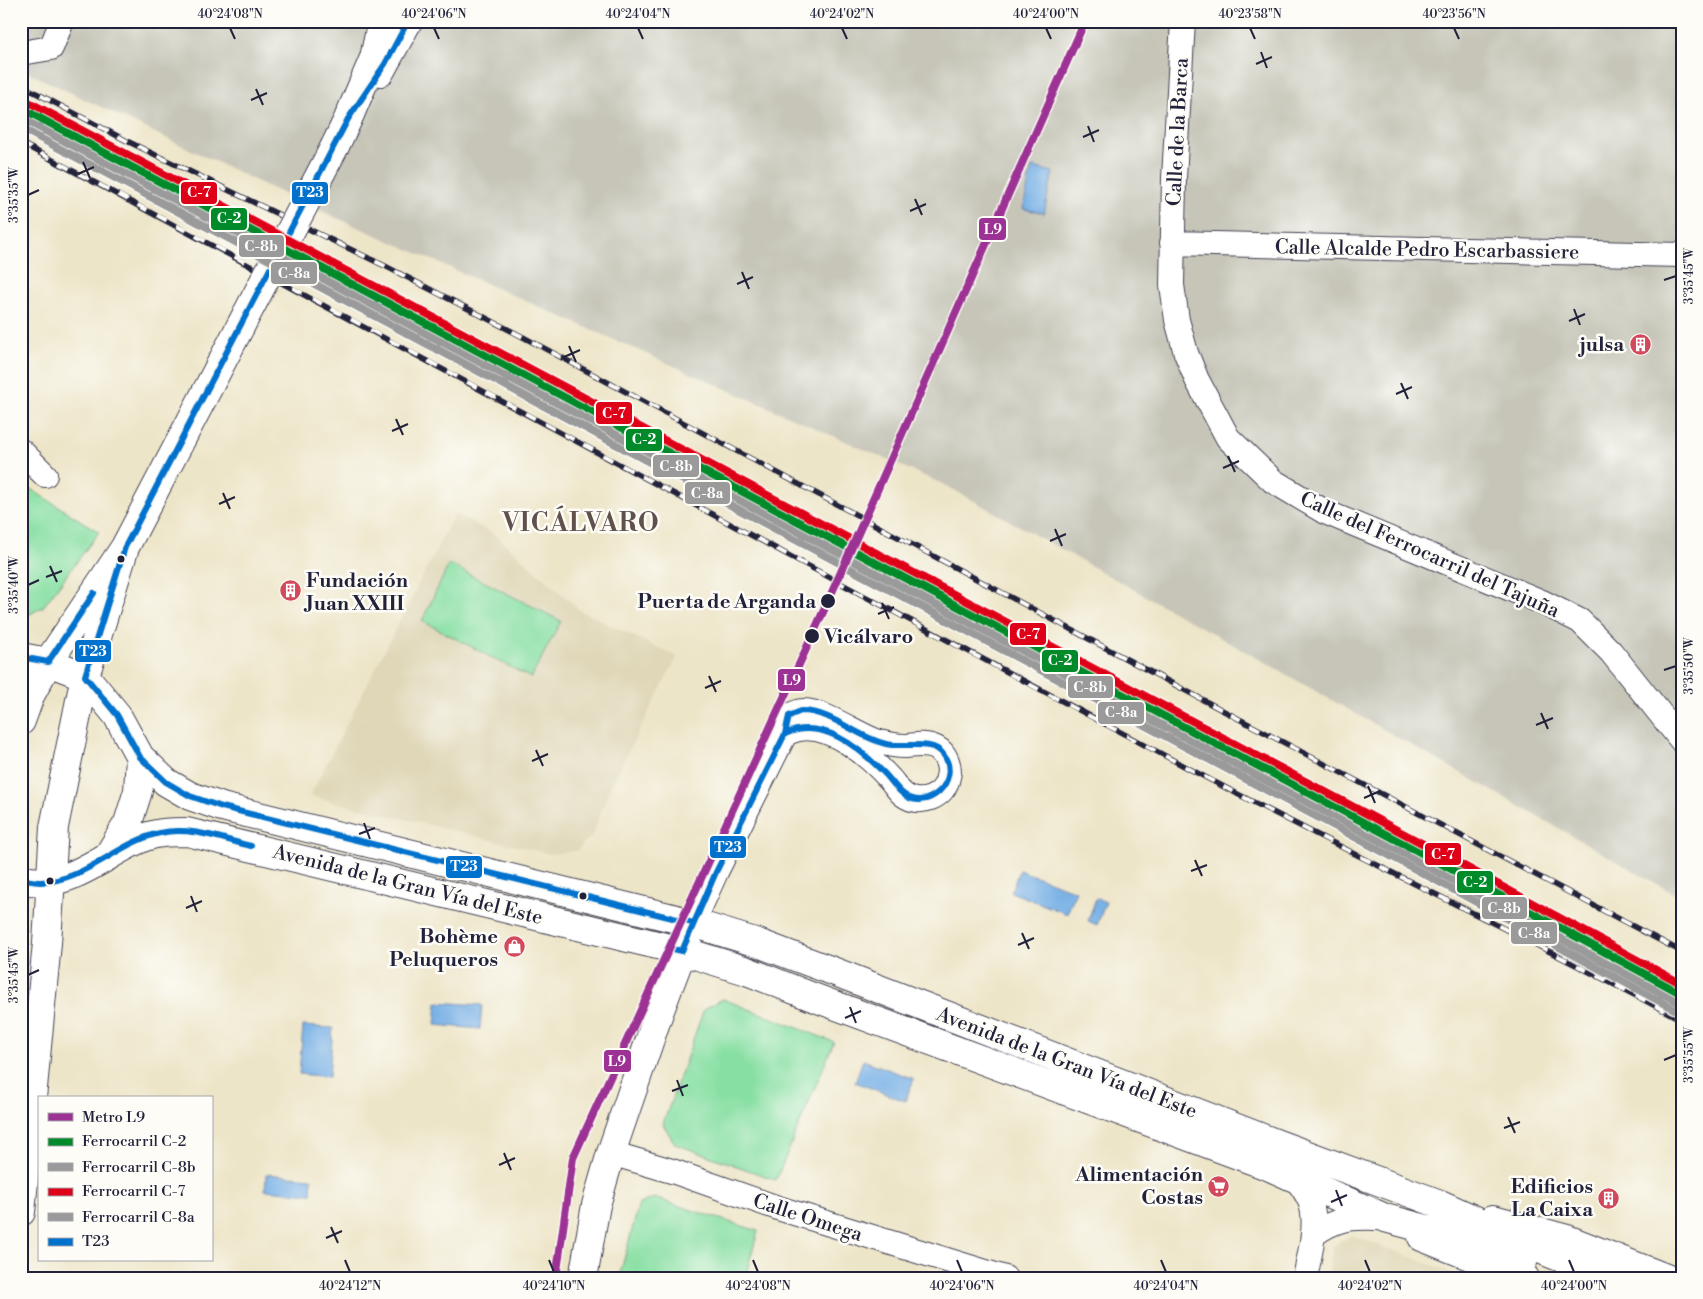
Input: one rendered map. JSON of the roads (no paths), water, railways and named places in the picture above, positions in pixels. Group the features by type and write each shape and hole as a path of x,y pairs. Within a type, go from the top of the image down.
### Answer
{"main road":[{"path":"21,721 30,696 48,662 125,547 335,146 374,58 382,21"},
{"path":"348,119 385,64 408,21"},
{"path":"21,1212 44,982 52,881 54,826 85,676 125,547"},
{"name":"Avenida de la Gran Vía del Este","path":"21,657 48,662 85,676 117,715 140,757 166,782 190,796 222,807 693,924 758,943 1440,1204 1549,1253 1613,1278"},
{"name":"Avenida de la Gran Vía del Este","path":"108,856 128,823 138,791 140,757"},
{"name":"Avenida de la Gran Vía del Este","path":"21,879 28,881 52,881 82,872 108,856 144,838 163,833 187,832 682,951 747,971 819,1000 1295,1177 1428,1240 1526,1278"},
{"path":"583,1278 596,1205 611,1153 625,1109 693,924"},
{"name":"Avenida de la Gran Vía del Este","path":"1440,1204 1567,1239 1666,1278"},
{"name":"Avenida de la Gran Vía del Este","path":"1385,1218 1464,1239 1577,1278"}],"street":[{"path":"21,53 51,48 62,21"},
{"name":"Calle de la Barca","path":"1172,243 1183,21"},
{"name":"Calle Alcalde Pedro Escarbassiere","path":"1172,243 1682,256"},
{"name":"Calle del Ferrocarril del Tajuña","path":"1172,243 1172,285 1186,353 1197,380 1228,438 1273,481 1324,512 1542,602 1580,621 1611,652 1682,741"},
{"path":"21,451 45,475"},
{"path":"693,924 716,872 785,734 789,716 803,710 889,744 905,746 922,744 937,748 945,757 949,776 941,792 932,798 911,799 904,795 860,750 842,738 816,730 800,729 785,734"},
{"name":"Calle Omega","path":"611,1153 675,1172 778,1208 1005,1278"},
{"path":"1295,1177 1312,1205 1314,1234 1305,1278"},
{"path":"1314,1234 1327,1225 1343,1218 1385,1218"}],"water":[{"path":"1032,167 1053,172 1044,213 1023,209"},
{"path":"1019,870 1076,891 1067,914 1011,892"},
{"path":"1096,898 1106,902 1097,925 1088,921"},
{"path":"437,1002 482,1005 480,1029 435,1025"},
{"path":"303,1026 333,1028 329,1077 299,1074"},
{"path":"863,1060 914,1079 905,1101 855,1082"},
{"path":"266,1174 312,1178 311,1194 265,1190"}],"railway":[{"path":"21,85 127,141 385,266 525,338 1222,710 1682,952"},
{"path":"21,143 1186,767 1682,1020"}],"metro line":[{"name":"L9","path":"556,1278 573,1158 829,599 1085,21"}],"rail line":[{"name":"C-7","path":"25,100 1429,847 1682,984"},
{"name":"C-2","path":"21,108 1425,855 1682,994"},
{"name":"C-8b","path":"21,118 1421,863 1678,1002"},
{"name":"C-8a","path":"21,128 1417,870 1674,1009"}],"place":[{"name":"julsa","path":"1640,344"},
{"name":"Fundación Juan XXIII","path":"290,591"},
{"name":"Puerta de Arganda","path":"828,601"},
{"name":"Vicálvaro","path":"812,636"},
{"name":"Bohème Peluqueros","path":"514,947"},
{"name":"Alimentación Costas","path":"1219,1186"},
{"name":"Edificios La Caixa","path":"1609,1198"}],"district":[{"name":"VICÁLVARO","path":"581,522"}]}
